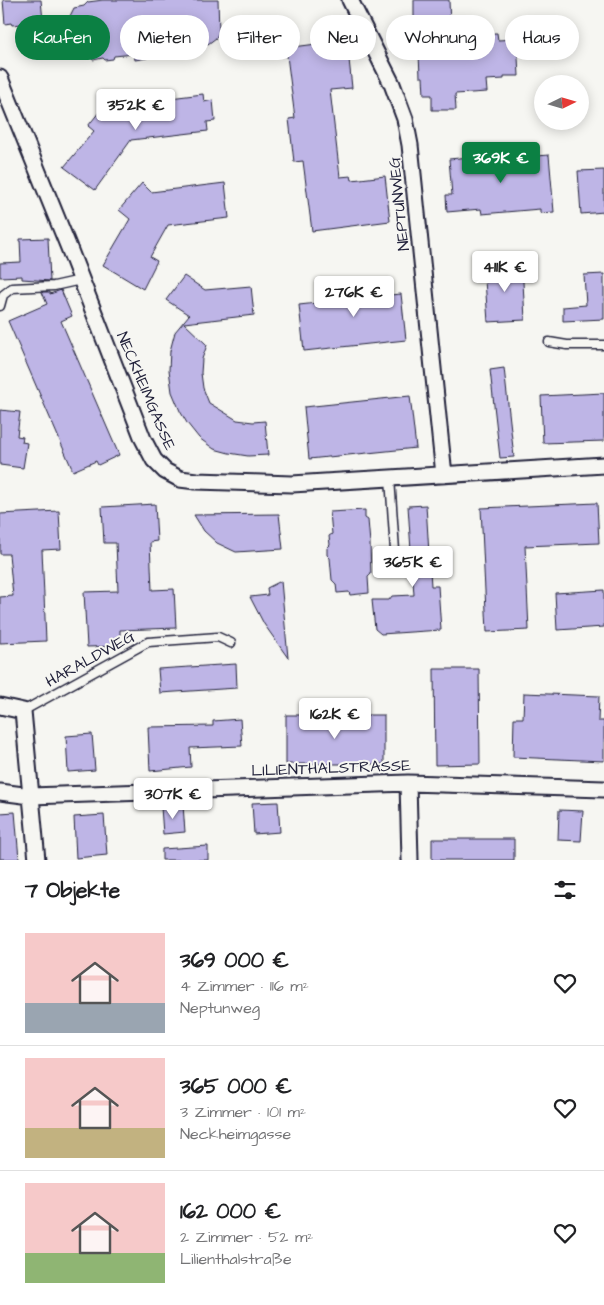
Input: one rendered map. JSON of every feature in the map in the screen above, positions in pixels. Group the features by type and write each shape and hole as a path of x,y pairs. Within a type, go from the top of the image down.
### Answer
{"street":[{"name":"NEPTUNWEG","path":"350,0 392,84 404,119 410,146 444,475"},
{"name":"NECKHEIMGASSE","path":"0,78 143,439 154,460 165,471 180,479 196,481 292,484 604,466"},
{"path":"0,706 23,711 37,860"},
{"path":"408,783 410,860"},
{"name":"LILIENTHALSTRASSE","path":"0,792 32,796 408,783 604,789"}],"lane":[{"path":"0,306 3,295 12,288 54,286 81,280"},
{"path":"549,342 568,345 604,345"},
{"path":"390,478 396,565"},
{"name":"HARALDWEG","path":"23,711 148,642 218,637 231,643"}],"building":[{"path":"3,0 41,0 42,15 15,15 15,25 5,24"},
{"path":"103,0 218,0 219,32 216,38 209,43 209,15 120,15 120,55 114,56 113,59 110,59 110,15 70,15 74,8 84,6 88,2"},
{"path":"414,0 449,0 450,15 414,15"},
{"path":"495,33 497,33 498,40 505,40 505,60 518,60 519,76 504,76 504,79 486,80 487,92 455,94 456,110 432,110 432,95 424,95 423,77 420,77 419,60 495,60"},
{"path":"310,45 310,60 349,60 352,88 330,90 340,177 351,176 352,180 385,176 390,221 312,231 303,161 294,162 289,119 295,118 288,60 300,60 300,46"},
{"path":"203,94 204,102 213,100 215,121 207,122 208,131 131,140 95,190 64,167 94,131 88,126 107,102 112,105"},
{"path":"491,155 491,157 510,155 511,158 549,155 554,212 540,213 540,209 482,214 481,209 447,212 446,195 452,195 449,159"},
{"path":"604,170 604,212 581,214 578,171"},
{"path":"142,183 151,192 225,183 229,218 168,225 150,257 157,261 143,289 103,265 130,219 119,210"},
{"path":"48,238 50,281 22,279 22,276 0,277 0,263 21,262 20,239"},
{"path":"522,263 525,320 488,322 484,266"},
{"path":"604,274 604,319 563,321 563,307 586,305 584,275"},
{"path":"184,276 205,290 251,286 254,315 184,323 207,345 202,359 201,373 203,388 209,403 237,420 265,421 268,455 248,456 214,449 199,438 180,411 172,392 169,370 170,351 175,332 189,315 166,300"},
{"path":"388,280 390,295 401,294 406,340 304,351 299,305 345,300 343,285"},
{"path":"61,290 72,316 61,321 119,455 98,465 96,461 73,471 8,321 47,304 42,292 50,292 50,294"},
{"path":"504,368 514,457 500,458 490,370"},
{"path":"604,393 604,441 543,443 541,396"},
{"path":"410,396 416,448 309,459 304,407"},
{"path":"0,410 20,412 17,436 23,437 22,442 27,443 23,468 0,465"},
{"path":"597,503 599,543 525,546 529,630 487,632 481,508"},
{"path":"155,504 157,541 150,542 152,590 174,589 176,628 120,630 120,646 87,647 84,592 118,591 116,543 104,543 102,507"},
{"path":"426,505 431,586 438,586 441,630 381,634 375,629 372,600 389,600 392,596 414,595 408,506"},
{"path":"365,510 370,543 371,574 368,577 369,593 350,595 349,592 337,593 336,584 332,580 330,558 327,555 327,548 330,545 329,536 332,534 330,512"},
{"path":"59,511 61,549 42,550 46,641 0,643 0,597 13,596 9,554 0,554 0,514"},
{"path":"279,514 283,549 236,552 217,543 204,531 194,515"},
{"path":"281,581 288,658 264,624 250,597 268,595 267,588"},
{"path":"604,590 604,627 557,630 555,593"},
{"path":"236,664 237,688 160,693 158,669"},
{"path":"434,669 479,669 480,764 435,765"},
{"path":"524,693 599,696 598,721 604,721 604,761 513,757 514,718 523,718"},
{"path":"286,715 384,715 384,764 286,764"},
{"path":"240,719 242,746 190,748 191,767 150,771 148,727 213,726 213,721"},
{"path":"92,734 95,770 68,772 66,736"},
{"path":"278,802 280,832 254,834 252,803"},
{"path":"183,805 185,832 163,834 161,807"},
{"path":"559,810 583,811 581,841 558,840"},
{"path":"15,812 19,859 0,859 0,813"},
{"path":"104,815 107,855 76,858 74,817"},
{"path":"432,839 514,839 514,860 432,860"},
{"path":"208,846 208,860 162,860 162,849"}]}
